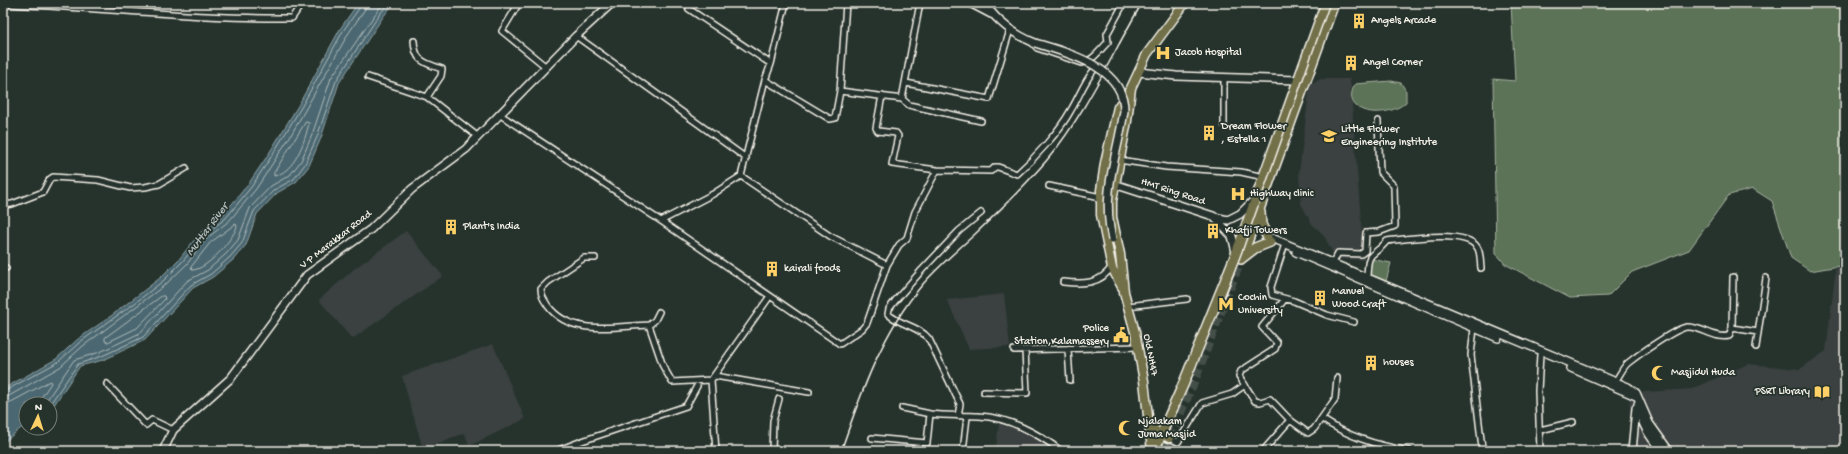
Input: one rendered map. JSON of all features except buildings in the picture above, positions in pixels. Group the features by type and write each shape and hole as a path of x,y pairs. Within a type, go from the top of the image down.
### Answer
{"highway":[{"path":"1247,234 1264,177 1326,3"},
{"path":"1153,451 1166,437 1247,234 1260,208 1334,3"},
{"path":"1238,257 1251,251 1269,239 1261,224 1260,208"}],"main road":[{"name":"V P Marakkar Road","path":"163,451 173,430 231,378 307,275 371,229 412,189 466,149 545,66 612,3"},
{"path":"970,3 993,15"},
{"path":"984,3 993,15 1010,30 1033,42 1087,61 1114,82 1120,92 1124,102 1124,112 1107,201 1108,219 1112,239 1120,254"},
{"path":"1102,180 1118,107 1131,88 1147,54 1185,3"},
{"path":"1139,72 1176,76 1298,80"},
{"path":"1114,184 1127,121 1131,88"},
{"name":"HMT Ring Road","path":"1102,180 1213,216 1232,236 1238,257"},
{"name":"Old NH47","path":"1102,180 1101,215 1112,267 1124,292 1138,347 1153,451"},
{"name":"Old NH47","path":"1114,184 1112,217 1122,266 1124,292"},
{"path":"1213,216 1228,220 1240,214 1258,195"},
{"path":"1110,257 1112,239"},
{"path":"1269,239 1333,263 1534,348 1616,380 1636,396 1641,402 1649,423 1669,451"},
{"path":"1269,239 1284,247 1474,328 1626,389"},
{"path":"1112,267 1118,268 1122,266"},
{"path":"1632,451 1636,396"},
{"path":"1636,396 1643,426 1662,451"},
{"path":"1149,424 1153,429 1166,437"}],"street":[{"path":"3,4 71,6 151,14 292,18 302,3"},
{"path":"519,3 502,31 545,66"},
{"path":"661,221 713,194 741,176 786,3"},
{"path":"765,80 830,119 835,118 840,91 846,3"},
{"path":"902,99 920,3"},
{"path":"1033,42 1037,48 1082,63 1085,62 1091,59 1108,42 1107,34 1124,3"},
{"path":"689,9 771,64"},
{"path":"906,83 989,99 1010,30"},
{"path":"576,36 746,158"},
{"path":"414,41 414,53 422,62 442,69 441,76 428,97"},
{"path":"882,96 876,128 878,130 896,133 898,136 892,164 937,170 991,171 995,167 1017,174 1061,126 1071,111 1085,82 1094,70"},
{"path":"368,77 428,97 477,136"},
{"path":"1224,78 1224,124"},
{"path":"840,91 902,99 909,105 981,121"},
{"path":"499,114 661,221 840,344 862,329 867,323 887,265 898,245 907,238 916,212 937,170"},
{"path":"1333,263 1338,253 1361,254 1365,251 1366,233 1379,232 1395,226 1394,186 1380,172 1378,121"},
{"path":"1119,160 1173,168 1241,172 1264,177"},
{"path":"3,205 12,204 43,192 50,179 53,177 98,180 130,188 145,187 160,184 186,168"},
{"path":"741,176 830,236 887,265"},
{"path":"1049,186 1096,196 1101,203"},
{"path":"958,416 960,404 928,339 921,332 893,319 888,314 889,309 895,301 922,270 959,231 981,213"},
{"path":"1367,277 1368,259 1371,254 1380,250 1387,241 1448,236 1468,239 1474,242 1479,248 1481,268"},
{"path":"1284,247 1271,287 1272,295 1285,300 1294,301 1327,315 1354,322"},
{"path":"595,258 584,258 541,289 541,293 557,316 582,327 648,325 655,320 659,312"},
{"path":"1063,282 1080,284 1095,280 1107,275 1112,267"},
{"path":"1616,380 1628,363 1675,332 1686,327 1698,328 1729,336 1732,328 1733,277"},
{"path":"1756,347 1766,278"},
{"path":"716,451 713,378 770,296"},
{"path":"1128,306 1186,298"},
{"path":"1285,300 1262,327 1277,342 1273,351 1239,374 1255,401 1260,402 1270,399 1290,420 1308,433 1314,429 1322,419 1335,399 1337,378"},
{"path":"648,325 663,366 672,382 713,378 809,392"},
{"path":"1474,328 1472,355 1482,448"},
{"path":"1732,328 1758,332"},
{"path":"1014,350 1068,350 1138,347"},
{"path":"984,392 1027,393 1025,350"},
{"path":"1068,350 1070,380"},
{"path":"1540,354 1538,391 1540,451"},
{"path":"107,384 146,425 152,420 173,430"},
{"path":"1166,437 1178,442 1202,403 1232,394 1245,385"},
{"path":"556,451 686,406 697,386"},
{"path":"772,451 773,421 779,399"},
{"path":"902,408 930,414 967,417 980,416 1002,421 1023,429 1061,451"},
{"path":"872,438 927,443 930,414"},
{"path":"963,451 967,417"},
{"path":"1322,419 1362,440 1410,451"},
{"path":"1263,451 1290,420"},
{"path":"1540,430 1573,422"}],"shaded area":[{"name":"Little Flower Engineering Institute","path":"1321,79 1350,79 1364,260 1336,259 1323,234 1312,224 1301,204 1299,173 1310,84"},
{"path":"406,231 443,276 352,339 319,300 354,269"},
{"path":"1836,267 1845,267 1845,451 1632,451 1629,393 1692,389 1748,364 1800,369 1826,351"},
{"path":"1004,294 1010,347 969,349 947,300"},
{"path":"493,344 525,419 469,446 465,433 423,449 402,376"},
{"path":"999,423 1023,431 1056,451 999,451 996,447"}],"green space":[{"path":"1511,3 1845,3 1845,265 1810,271 1791,258 1772,201 1753,189 1729,195 1689,250 1632,272 1608,296 1570,298 1505,264 1496,253 1493,79 1515,81"},
{"path":"1391,81 1401,83 1406,91 1406,102 1398,107 1388,111 1378,112 1359,108 1353,103 1352,95 1355,84"},
{"path":"1371,259 1391,263 1386,281 1369,274"}],"water":[{"name":"Muttar River","path":"358,3 394,3 339,83 321,138 309,166 296,182 277,193 257,214 246,245 233,260 213,277 193,288 145,340 103,360 80,366 58,399 58,396 18,396 18,431 3,443 3,389 56,359 78,339 111,316 160,278 180,258 200,233 223,215 249,183 268,155 299,104 340,29"}],"tunnel":[{"path":"1164,451 1195,379 1241,259"}],"railway":[{"path":"841,451 865,385 884,343 896,322 923,284 1001,209 1047,160 1061,142 1098,84 1142,3"},
{"path":"1223,302 1330,3"}],"place":[{"name":"Angels Arcade","path":"1359,21"},
{"name":"Jacob Hospital","path":"1163,53"},
{"name":"Angel Corner","path":"1351,63"},
{"name":"Dream Flower , Estella 1","path":"1209,133"},
{"name":"Little Flower Engineering Institute","path":"1329,136"},
{"name":"Highway clinic","path":"1238,194"},
{"name":"Plant's India","path":"451,227"},
{"name":"Khafji Towers","path":"1213,231"},
{"name":"kairali foods","path":"772,269"},
{"name":"Manuel Wood Craft","path":"1320,298"},
{"name":"Cochin University","path":"1226,304"},
{"name":"Police Station,Kalamassery","path":"1121,335"},
{"name":"houses","path":"1371,363"},
{"name":"Masjidul Huda","path":"1659,373"},
{"name":"PSRT Library","path":"1822,392"},
{"name":"Njalakam Juma Masjid","path":"1126,428"}]}
